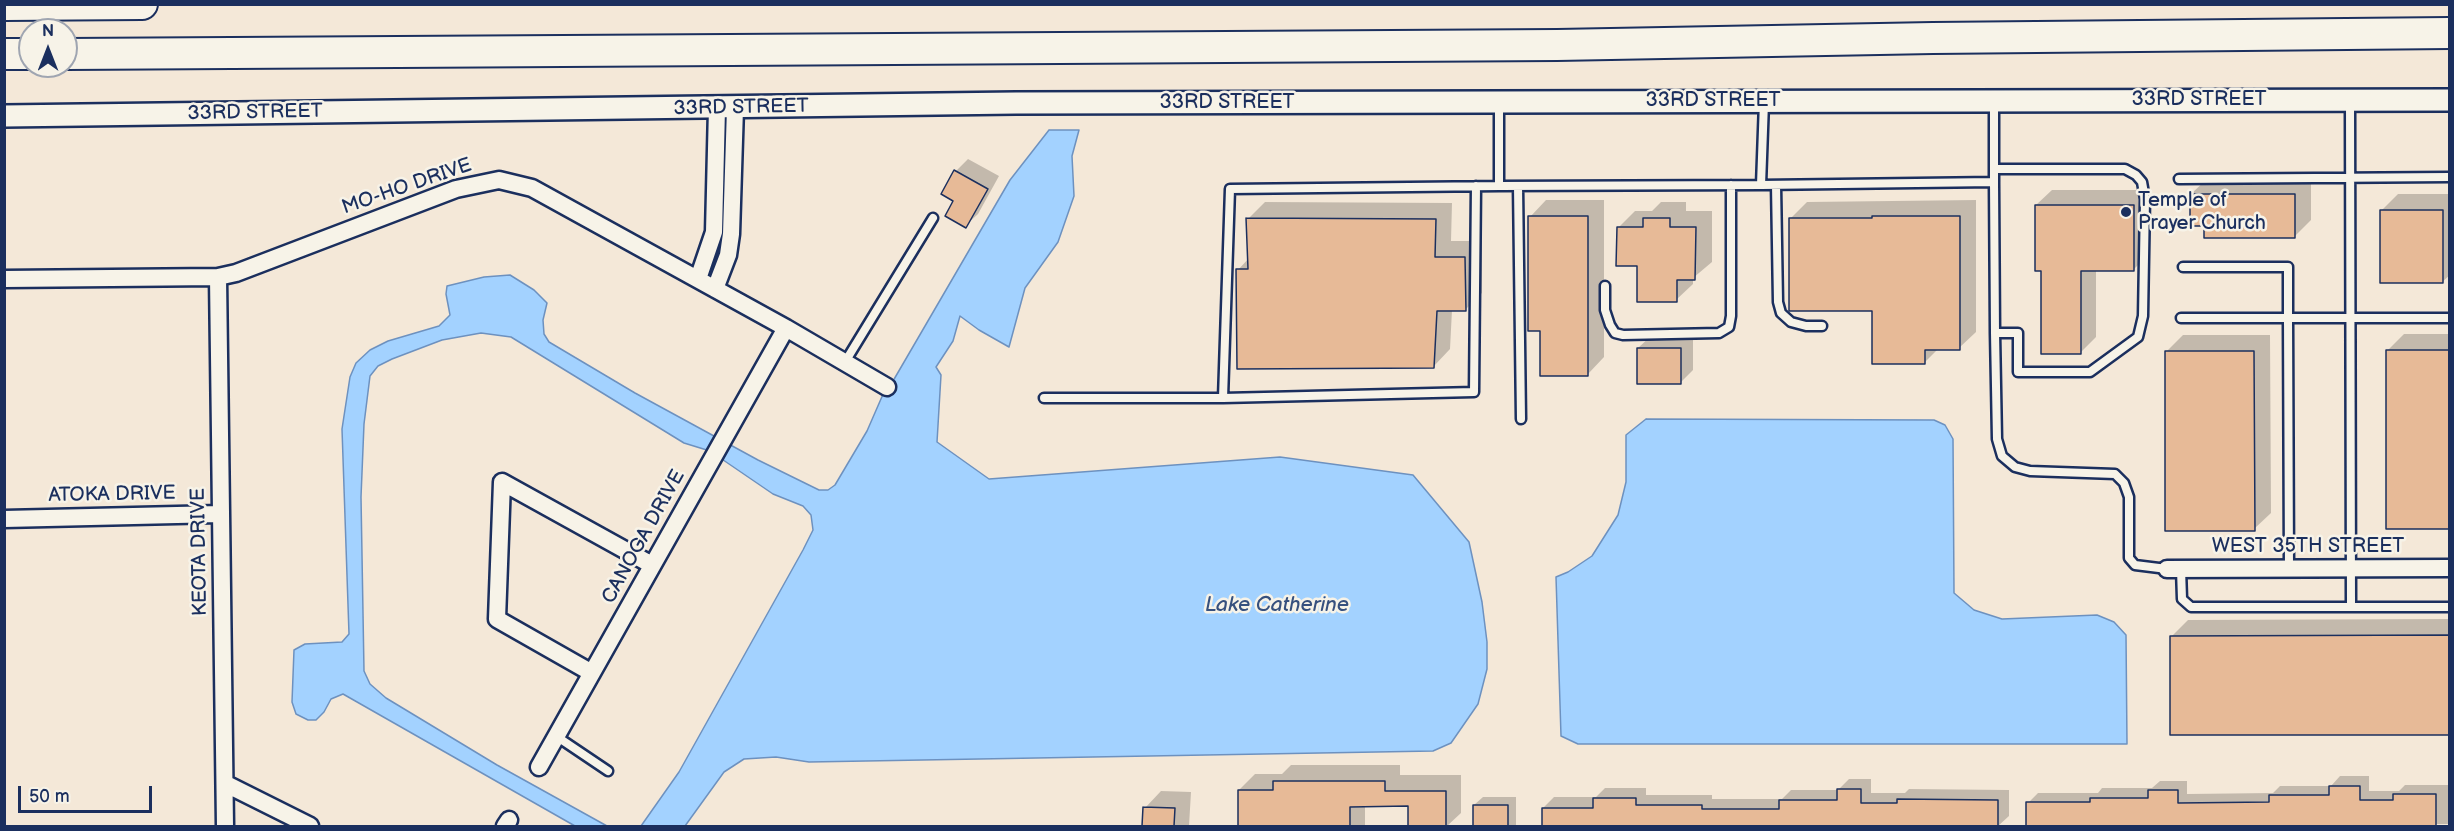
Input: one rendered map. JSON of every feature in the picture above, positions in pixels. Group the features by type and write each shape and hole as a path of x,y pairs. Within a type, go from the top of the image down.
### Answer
{"highway":[{"path":"4,5 142,4"},
{"path":"78,54 1557,45 1933,38 2450,33"}],"street":[{"name":"33RD STREET","path":"4,116 1016,103 2450,99"},
{"path":"698,279 714,232 726,108"},
{"path":"715,289 728,255 731,234 726,108"},
{"name":"MO-HO DRIVE","path":"4,279 218,277 236,273 456,189 499,180 532,188 786,328 887,387"},
{"name":"KEOTA DRIVE","path":"218,277 225,826"},
{"name":"CANOGA DRIVE","path":"539,767 786,328"},
{"path":"592,673 497,619 502,482 652,565"},
{"name":"ATOKA DRIVE","path":"4,519 220,514"},
{"name":"WEST 35TH STREET","path":"2174,569 2450,568"},
{"path":"226,784 310,826"}],"lane":[{"path":"2350,100 2351,607"},
{"path":"1761,185 1764,101"},
{"path":"1994,101 1997,439 2002,456 2015,467 2030,471 2115,474 2124,483 2128,497 2128,558 2135,565 2174,569 2182,598 2191,607 2450,607"},
{"path":"1498,186 1499,102"},
{"path":"1995,169 2125,170 2136,175 2142,182 2145,199 2143,316 2138,337 2090,372 2018,372 2018,333 1995,333"},
{"path":"2179,179 2450,177"},
{"path":"1223,398 1230,189 1995,182"},
{"path":"1605,286 1605,310 1615,333 1623,335 1719,333 1729,327 1731,316 1731,185"},
{"path":"1776,185 1778,302 1781,314 1791,321 1806,326 1822,326"},
{"path":"1044,398 1223,398 1474,392 1476,186"},
{"path":"1518,186 1521,419"},
{"path":"845,363 933,218"},
{"path":"2183,267 2288,267 2289,568"},
{"path":"2181,318 2450,318"},
{"path":"556,736 608,771"}],"water":[{"name":"Lake Catherine","path":"1049,130 1079,130 1072,156 1074,196 1058,242 1025,288 1009,347 960,316 953,341 936,367 941,375 937,442 989,479 1280,457 1413,475 1469,542 1482,602 1487,642 1487,669 1478,704 1451,743 1433,751 809,762 776,757 744,759 724,772 685,826 641,826 679,772 803,550 813,530 811,515 803,506 773,494 710,451 684,443 511,337 481,333 442,340 392,359 378,366 370,376 364,424 361,497 364,671 370,684 386,698 497,765 607,826 575,826 343,694 331,699 324,712 316,720 308,720 296,714 292,702 294,650 305,644 342,642 349,634 342,429 350,377 356,363 370,350 388,341 439,326 450,315 446,294 447,286 484,277 510,275 534,290 547,303 543,320 544,334 549,342 635,393 758,460 819,490 828,490 835,485 867,431 884,392 893,381 1010,180"},
{"path":"1646,419 1934,420 1945,425 1953,439 1954,593 1974,610 2002,619 2097,615 2114,622 2126,635 2127,744 1578,744 1561,736 1556,577 1592,556 1618,515 1626,482 1626,435"}],"building":[{"path":"954,170 988,189 966,228 945,216 953,201 941,194"},
{"path":"2190,194 2295,194 2295,238 2204,238 2204,226 2190,226"},
{"path":"2035,205 2134,205 2134,271 2081,271 2081,354 2041,354 2041,271 2035,271"},
{"path":"2380,210 2443,210 2443,283 2380,283"},
{"path":"1528,216 1588,216 1588,376 1540,376 1540,331 1528,331"},
{"path":"1872,216 1960,216 1960,350 1925,350 1925,364 1872,364 1872,311 1789,311 1789,218 1872,218"},
{"path":"1246,218 1436,219 1435,257 1465,257 1466,311 1437,311 1434,368 1237,369 1236,269 1248,269"},
{"path":"1643,218 1670,218 1670,227 1696,227 1695,280 1677,280 1677,302 1637,302 1637,266 1616,266 1617,227 1643,227"},
{"path":"1637,348 1681,348 1681,384 1637,384"},
{"path":"2386,350 2450,350 2450,529 2386,529"},
{"path":"2165,351 2254,351 2255,531 2165,531"},
{"path":"2450,635 2450,735 2170,735 2170,636"},
{"path":"1273,781 1385,781 1385,791 1446,791 1446,826 1408,826 1408,806 1350,807 1350,826 1238,826 1238,790 1273,790"},
{"path":"2329,786 2360,786 2360,800 2393,800 2393,794 2436,794 2436,826 2026,826 2026,802 2090,802 2090,798 2148,798 2148,790 2178,790 2178,803 2269,802 2269,795 2329,795"},
{"path":"1837,789 1861,789 1861,803 1897,803 1897,799 1998,800 1998,826 1542,826 1542,808 1593,808 1593,798 1636,798 1636,805 1702,805 1702,809 1779,809 1779,800 1837,800"},
{"path":"1473,805 1508,805 1508,826 1473,826"},
{"path":"1143,807 1175,808 1174,826 1142,826"}],"place":[{"name":"Temple of Prayer Church","path":"2126,212"}]}
